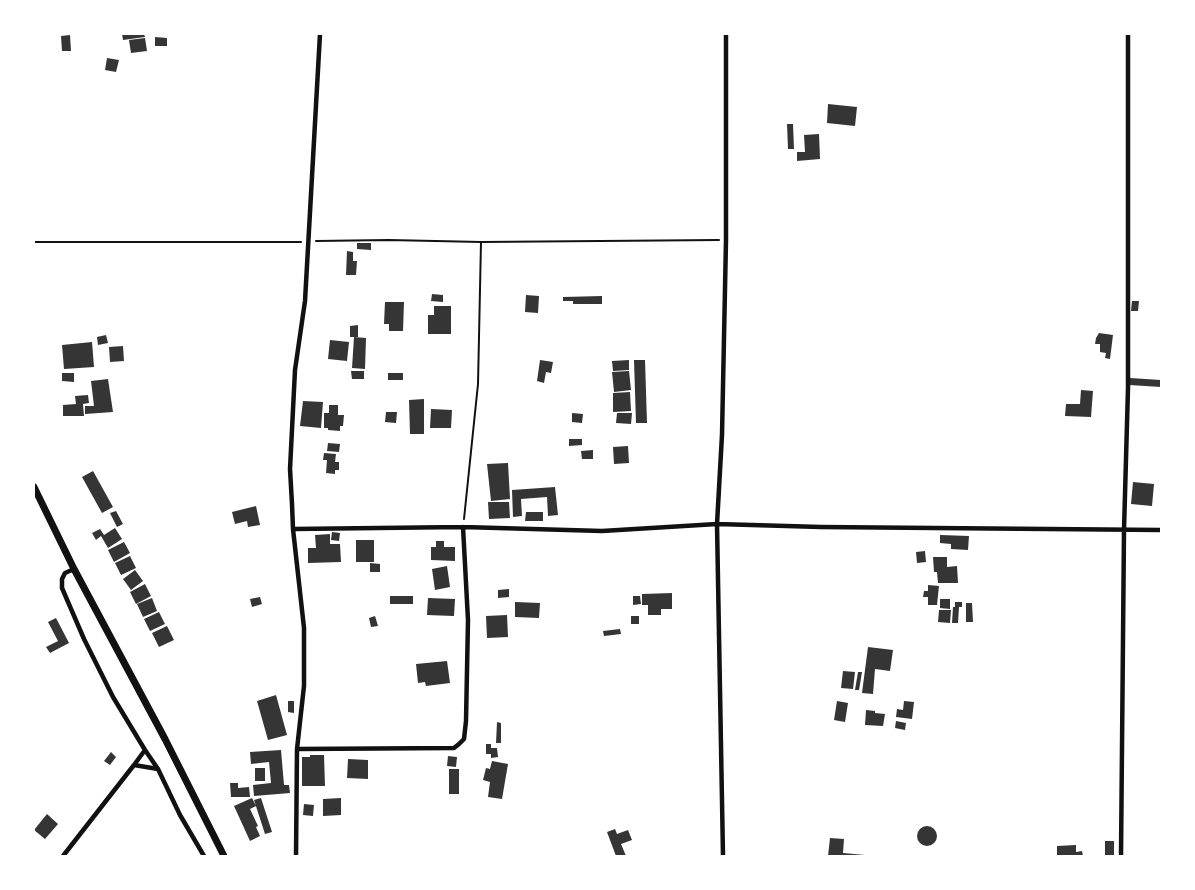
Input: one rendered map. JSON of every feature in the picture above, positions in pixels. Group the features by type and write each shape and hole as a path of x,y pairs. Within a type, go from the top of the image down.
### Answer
{"main road":[{"path":"34,486 74,568 165,739 224,856"}],"street":[{"path":"296,856 297,749 304,686 304,628 292,529 290,459 295,370 305,301 320,34"},
{"path":"723,856 717,524 722,435 726,240 726,34"},
{"path":"1120,856 1124,530 1128,388 1128,34"},
{"path":"292,529 463,527 602,531 717,524 821,527 1161,530"},
{"path":"297,749 454,748 464,739 468,620 463,527"},
{"path":"74,568 66,573 62,579 62,588 84,639 113,697 158,769 180,815 204,856"},
{"path":"63,856 145,750"},
{"path":"134,765 158,769"}],"path":[{"path":"34,242 726,240"},
{"path":"463,527 478,384 481,242"}],"building":[{"path":"122,34 144,34 145,37 123,40"},
{"path":"70,35 71,51 62,51 61,36"},
{"path":"155,37 167,38 167,46 155,46"},
{"path":"145,38 147,51 131,53 129,40"},
{"path":"107,58 119,60 116,72 105,70"},
{"path":"828,104 857,107 855,126 827,123"},
{"path":"787,124 793,124 794,149 788,149"},
{"path":"819,134 820,159 797,161 797,152 805,152 804,135"},
{"path":"357,243 371,243 371,250 357,249"},
{"path":"347,251 353,252 353,261 357,261 356,275 346,275"},
{"path":"432,294 443,295 443,302 431,301"},
{"path":"526,295 539,296 538,313 525,312"},
{"path":"602,296 602,304 573,304 573,301 563,301 563,297"},
{"path":"1132,301 1139,301 1138,311 1131,311"},
{"path":"385,302 404,302 403,331 389,331 389,324 384,324"},
{"path":"434,306 451,306 451,334 428,334 428,315 434,315"},
{"path":"358,325 358,337 350,337 350,326"},
{"path":"1099,333 1113,335 1110,359 1105,358 1106,353 1100,352 1100,344 1095,344"},
{"path":"106,335 108,343 98,345 97,337"},
{"path":"354,337 366,338 365,369 352,368"},
{"path":"330,340 349,342 347,361 328,359"},
{"path":"92,342 94,367 64,369 62,345"},
{"path":"123,346 124,361 110,362 109,347"},
{"path":"540,360 553,362 551,373 546,372 544,383 537,381"},
{"path":"629,360 629,370 613,371 612,361"},
{"path":"634,360 645,360 647,423 636,423"},
{"path":"351,371 364,371 364,379 352,379"},
{"path":"629,371 631,390 614,392 612,372"},
{"path":"62,373 74,373 74,382 62,381"},
{"path":"388,373 403,373 403,380 388,380"},
{"path":"1130,378 1161,380 1161,387 1129,385"},
{"path":"108,379 113,412 85,414 85,406 94,406 91,381"},
{"path":"1081,390 1093,391 1091,417 1065,416 1066,404 1080,404"},
{"path":"630,392 631,411 613,412 613,393"},
{"path":"88,395 89,403 83,404 84,416 63,416 63,405 76,404 75,396"},
{"path":"424,399 424,434 410,434 409,400"},
{"path":"303,401 323,402 321,428 300,426"},
{"path":"329,405 338,405 338,415 344,415 343,426 340,426 340,431 324,428 324,413 329,413"},
{"path":"431,409 452,410 451,428 430,428"},
{"path":"386,412 397,412 396,423 385,422"},
{"path":"572,413 583,414 582,423 572,422"},
{"path":"617,413 632,413 631,424 616,423"},
{"path":"569,439 582,439 582,445 569,446"},
{"path":"328,443 340,444 339,452 327,451"},
{"path":"628,446 629,463 614,464 613,447"},
{"path":"593,450 593,459 582,459 581,451"},
{"path":"324,453 336,454 335,462 339,462 339,470 335,470 335,474 326,473 327,460 323,460"},
{"path":"508,463 510,499 491,501 487,464"},
{"path":"93,471 113,507 102,513 82,477"},
{"path":"1133,482 1154,484 1152,506 1131,504"},
{"path":"555,487 558,515 548,516 547,497 521,499 522,516 513,517 512,490"},
{"path":"488,502 509,502 510,518 489,519"},
{"path":"256,506 260,525 248,527 247,521 235,524 232,512"},
{"path":"116,511 123,524 117,527 110,513"},
{"path":"526,512 543,512 543,521 525,521"},
{"path":"115,528 122,539 108,548 101,536 96,540 92,533 100,529 104,535"},
{"path":"332,532 340,533 339,541 331,540"},
{"path":"330,534 330,544 340,544 341,562 308,563 308,548 316,548 315,535"},
{"path":"940,535 969,536 968,550 951,549 951,544 940,543"},
{"path":"356,540 374,540 374,562 356,562"},
{"path":"436,541 444,541 444,547 455,547 455,561 431,560 431,547 436,547"},
{"path":"124,542 130,553 114,562 108,550"},
{"path":"925,551 926,562 917,563 916,552"},
{"path":"130,556 136,568 121,575 115,563"},
{"path":"933,557 947,557 947,567 957,566 958,583 938,583 937,572 934,572"},
{"path":"370,563 380,564 380,572 370,572"},
{"path":"447,566 450,587 435,590 432,569"},
{"path":"135,570 143,581 131,590 123,579"},
{"path":"145,584 151,596 136,604 130,592"},
{"path":"928,585 939,586 937,605 928,605 928,597 923,597 924,591 928,591"},
{"path":"509,589 509,597 498,598 498,590"},
{"path":"672,593 672,609 661,609 661,615 648,615 648,605 642,605 642,594"},
{"path":"390,596 413,596 413,604 390,604"},
{"path":"633,596 640,596 641,604 633,605"},
{"path":"260,597 262,604 252,607 250,599"},
{"path":"152,598 157,611 143,617 137,604"},
{"path":"428,598 455,599 454,616 427,615"},
{"path":"940,599 950,599 950,609 940,608"},
{"path":"515,602 540,603 539,618 515,617"},
{"path":"955,602 962,602 962,607 959,607 958,623 952,623 953,607 955,607"},
{"path":"966,603 972,603 973,622 966,622"},
{"path":"939,610 951,610 950,623 938,622"},
{"path":"159,612 165,624 150,631 144,619"},
{"path":"507,615 508,637 487,638 486,616"},
{"path":"375,616 378,626 371,627 369,618"},
{"path":"631,616 639,616 639,624 631,624"},
{"path":"56,618 69,643 50,653 46,647 58,641 48,622"},
{"path":"167,626 174,640 159,647 152,633"},
{"path":"620,629 621,634 604,636 603,631"},
{"path":"868,647 893,650 890,671 875,669 873,694 862,693"},
{"path":"447,661 450,683 426,686 425,682 418,683 416,664"},
{"path":"843,671 855,672 853,689 841,688"},
{"path":"858,672 862,672 859,690 855,690"},
{"path":"276,695 287,735 268,740 257,701"},
{"path":"288,701 294,701 294,713 288,712"},
{"path":"837,701 848,703 845,722 834,720"},
{"path":"904,701 914,702 912,719 896,717 897,709 903,710"},
{"path":"866,710 885,714 883,726 865,725"},
{"path":"896,721 906,723 905,730 895,728"},
{"path":"497,722 501,723 501,743 496,743"},
{"path":"486,744 491,744 491,748 497,748 498,757 491,758 491,754 486,754"},
{"path":"281,750 284,785 289,785 290,793 254,796 253,785 271,783 269,762 251,764 250,752"},
{"path":"111,752 116,757 110,765 104,761"},
{"path":"310,755 324,755 325,786 302,786 302,757 310,757"},
{"path":"448,756 457,757 456,767 447,766"},
{"path":"348,759 368,760 368,779 347,778"},
{"path":"492,761 508,764 502,799 488,797 490,782 483,780 486,768 490,769"},
{"path":"255,768 265,768 265,781 255,781"},
{"path":"449,769 459,769 459,794 449,794"},
{"path":"230,783 238,783 238,788 249,787 250,797 231,797"},
{"path":"252,798 256,806 250,809 258,826 256,827 260,836 250,841 234,806"},
{"path":"261,798 272,832 265,834 254,800"},
{"path":"341,798 341,815 323,816 323,799"},
{"path":"304,804 314,805 313,816 303,815"},
{"path":"47,814 58,824 45,839 34,830"},
{"path":"927,826 934,829 937,836 934,843 927,846 920,843 917,836 920,829"},
{"path":"615,829 617,834 628,830 632,840 621,844 626,856 616,856 607,832"},
{"path":"830,838 844,839 843,853 865,856 828,856"},
{"path":"1105,841 1114,841 1114,856 1105,856"},
{"path":"1076,845 1076,852 1082,851 1083,856 1057,856 1057,846"}]}
